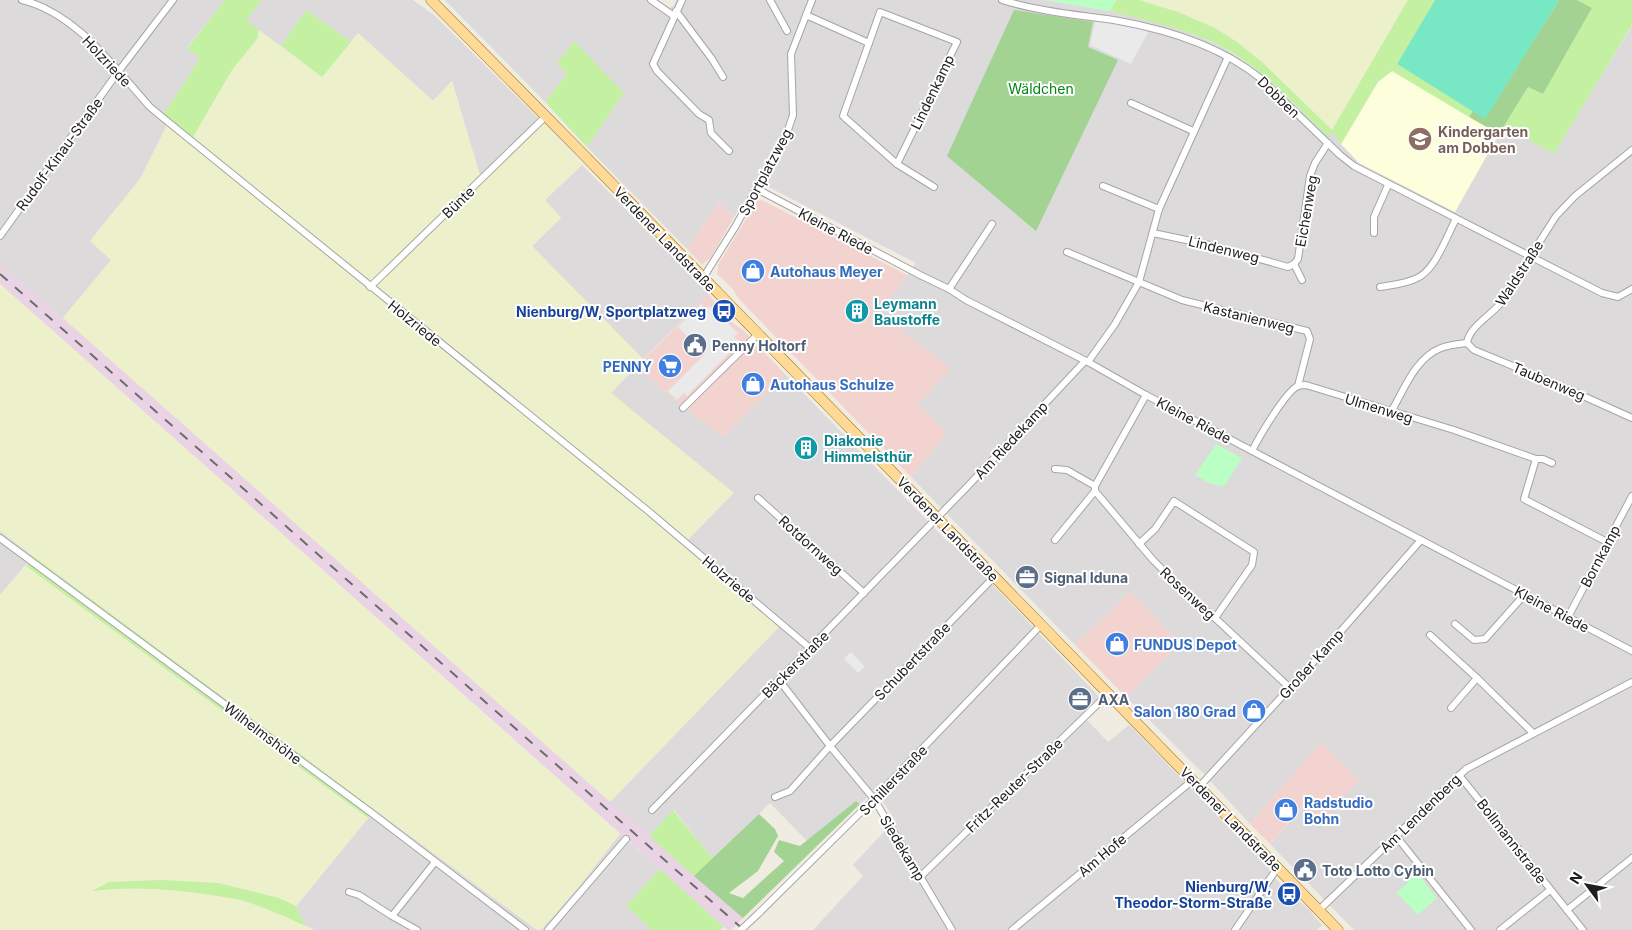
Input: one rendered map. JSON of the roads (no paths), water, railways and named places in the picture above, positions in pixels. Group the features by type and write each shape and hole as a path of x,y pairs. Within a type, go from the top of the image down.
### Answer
{"main road":[{"name":"Verdener Landstraße","path":"430,0 546,116 1338,930"}],"street":[{"name":"Holzriede","path":"22,0 33,3 66,20 82,34 150,107 647,510 810,649"},
{"name":"Rudolf-Kinau-Straße","path":"0,236 118,72 173,0"},
{"path":"651,0 675,13 712,59 723,78"},
{"path":"682,0 653,64 657,72 699,114 709,120 711,132 729,151"},
{"path":"770,0 787,31"},
{"name":"Sportplatzweg","path":"703,278 757,189 786,136 793,115 792,54 812,0"},
{"name":"Dobben","path":"1002,0 1029,8 1162,30 1198,42 1247,67 1354,166 1611,297 1618,297 1632,289"},
{"name":"Lindenkamp","path":"897,164 956,42 880,12 843,116 897,164 934,187"},
{"path":"806,15 868,43"},
{"name":"Am Riedekamp","path":"936,518 1086,361 1115,324 1139,282 1159,209 1228,57"},
{"path":"1131,103 1193,131"},
{"name":"Bünte","path":"370,287 546,116"},
{"name":"Eichenweg","path":"1302,280 1294,264 1298,259 1310,176 1315,163 1328,143"},
{"name":"Waldstraße","path":"1467,343 1471,332 1492,314 1500,304 1556,216 1575,196 1632,150"},
{"path":"1374,234 1374,217 1388,185"},
{"path":"1103,186 1159,209"},
{"name":"Kleine Riede","path":"757,189 949,289 966,300 1086,361 1146,395 1632,651"},
{"path":"1380,288 1415,279 1425,273 1432,266 1456,219"},
{"path":"949,289 992,224"},
{"name":"Lindenweg","path":"1152,233 1210,244 1288,267 1294,264"},
{"path":"1067,252 1139,282"},
{"name":"Kastanienweg","path":"1139,282 1182,300 1307,331 1310,339 1298,386"},
{"path":"683,408 758,334"},
{"path":"1391,412 1421,361 1429,354 1441,348 1467,343"},
{"name":"Taubenweg","path":"1467,343 1474,350 1632,418"},
{"name":"Ulmenweg","path":"1298,386 1306,385 1454,430 1552,463"},
{"path":"1252,451 1271,418 1289,394 1298,386"},
{"path":"1055,540 1095,488 1146,395"},
{"path":"1536,459 1524,499 1607,542"},
{"name":"Rosenweg","path":"1055,469 1066,470 1095,488 1139,544 1192,600 1215,618 1290,688"},
{"name":"Bornkamp","path":"1568,617 1632,496"},
{"name":"Rotdornweg","path":"758,498 864,593"},
{"path":"1139,544 1155,529 1174,500 1254,552 1252,565 1215,618"},
{"name":"Bäckerstraße","path":"652,810 936,518"},
{"name":"Wilhelmshöhe","path":"0,538 343,792 525,930"},
{"name":"Großer Kamp","path":"1196,784 1290,688 1421,540"},
{"name":"Schubertstraße","path":"830,746 994,577"},
{"path":"1455,624 1474,640 1484,638 1525,594"},
{"name":"Schillerstraße","path":"741,930 876,798 1041,625"},
{"path":"1430,635 1478,678 1533,733"},
{"path":"1451,708 1478,678"},
{"name":"Siedekamp","path":"779,680 830,746 876,798 952,930"},
{"name":"Am Lendenberg","path":"1319,910 1466,769 1632,682"},
{"name":"Fritz-Reuter-Straße","path":"920,877 1108,694"},
{"path":"775,798 790,791 830,746"},
{"name":"Bollmannstraße","path":"1458,775 1583,930"},
{"name":"Am Hofe","path":"1012,930 1196,784"},
{"path":"1396,836 1471,930"},
{"path":"548,930 626,839"},
{"path":"1567,910 1632,858"},
{"path":"392,916 435,862"},
{"path":"1234,930 1278,867"},
{"path":"1500,930 1550,890"},
{"path":"349,892 359,894 392,916 418,930"}],"railway":[{"path":"0,274 744,930"}],"place":[{"name":"Kindergarten am Dobben","path":"1420,139"},
{"name":"Autohaus Meyer","path":"753,271"},
{"name":"Nienburg/W, Sportplatzweg","path":"724,311"},
{"name":"Leymann Baustoffe","path":"857,311"},
{"name":"Penny Holtorf","path":"695,345"},
{"name":"PENNY","path":"670,366"},
{"name":"Autohaus Schulze","path":"753,384"},
{"name":"Diakonie Himmelsthür","path":"806,448"},
{"name":"Signal Iduna","path":"1027,577"},
{"name":"FUNDUS Depot","path":"1117,644"},
{"name":"AXA","path":"1080,699"},
{"name":"Salon 180 Grad","path":"1254,711"},
{"name":"Radstudio Bohn","path":"1286,810"},
{"name":"Toto Lotto Cybin","path":"1305,870"},
{"name":"Nienburg/W, Theodor-Storm-Straße","path":"1289,894"}],"park label":[{"name":"Wäldchen","path":"1041,88"}]}
